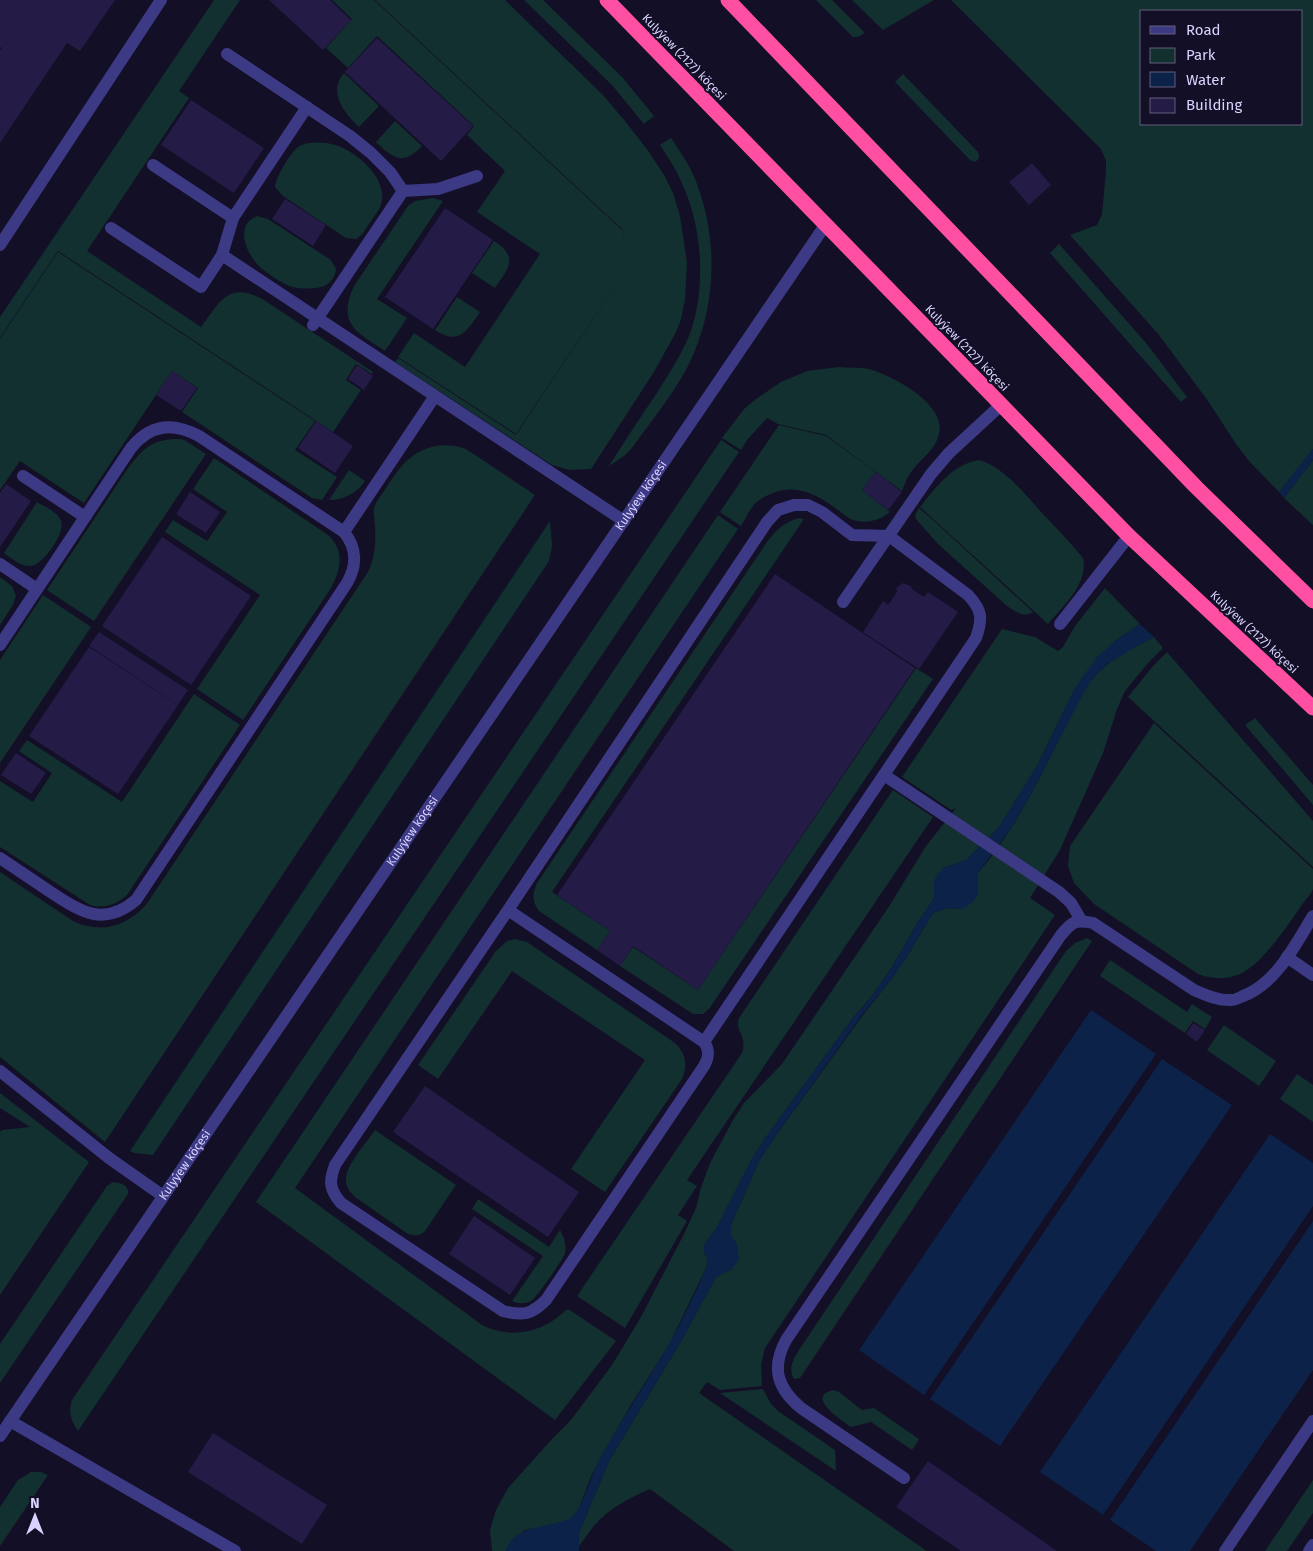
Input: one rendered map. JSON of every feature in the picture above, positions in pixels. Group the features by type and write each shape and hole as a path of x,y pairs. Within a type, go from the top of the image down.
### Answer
{"highway":[{"name":"Kulyýew (2127) köçesi","path":"608,0 1129,536 1313,708"},
{"path":"728,0 1196,487 1313,601"}],"street":[{"path":"0,245 161,0"},
{"path":"227,54 371,152 390,172 403,191"},
{"path":"111,228 201,287 222,255 233,218 307,107"},
{"path":"153,165 233,218"},
{"path":"403,191 438,189 476,176"},
{"path":"316,322 403,191"},
{"name":"Kulyýew köçesi","path":"0,1436 826,224"},
{"path":"222,255 316,322 435,396 624,521"},
{"path":"344,532 435,396"},
{"path":"843,602 931,474 943,460 1001,405"},
{"path":"0,645 138,440 152,430 171,427 199,436 344,532 349,538 354,551 354,565 347,583 136,900 116,913 99,915 84,912 76,909 0,858"},
{"path":"23,476 85,517"},
{"path":"508,910 704,1042 709,1055 704,1066 546,1300 538,1308 527,1314 504,1312 341,1202 334,1194 331,1184 331,1175 335,1165 762,530 778,510 794,505 808,505 822,512 852,535 890,536 968,595 977,604 981,616 976,638 704,1042"},
{"path":"1060,624 1129,536"},
{"path":"0,564 37,589"},
{"path":"884,774 1059,892 1071,903 1081,920"},
{"path":"904,1478 790,1400 779,1380 778,1365 780,1352 786,1340 1061,935 1069,925 1081,920 1093,923 1194,990 1213,997 1232,1000 1250,994 1264,985 1287,957 1313,916"},
{"path":"1287,957 1313,975"},
{"path":"0,1071 109,1158 163,1196"},
{"path":"10,1421 235,1551"},
{"path":"1226,1551 1313,1421"},
{"path":"1309,1551 1313,1545"}],"green space":[{"path":"214,0 240,0 179,91 189,98 87,251 201,327 214,309 226,297 233,293 252,294 373,372 372,374 356,364 346,380 361,390 333,432 58,251 0,338 0,317"},
{"path":"332,0 374,0 623,231 626,251 623,230 375,0 505,0 602,94 649,152 664,175 673,193 680,216 687,263 685,300 681,319 654,372 591,469 570,470 552,465 395,362 398,358 516,435 629,265 516,434 398,357 414,333 465,367 540,254 477,212 505,171 467,135 474,126 377,36 348,68 326,48 352,19"},
{"path":"524,0 543,0 622,77 654,116 644,124 612,85"},
{"path":"816,0 832,0 865,33 858,37 853,37"},
{"path":"852,0 934,0 883,30"},
{"path":"951,0 1313,0 1313,449 1279,492 1249,461 1236,444 1208,401 1159,335 1070,235 1097,225 1102,214 1106,161 1101,149"},
{"path":"344,73 379,106 359,127 348,116 338,95 339,80"},
{"path":"903,74 978,152 978,160 974,162 970,160 895,82"},
{"path":"395,121 422,146 404,158 393,156 376,142"},
{"path":"671,138 692,172 704,206 709,229 711,253 709,299 697,345 682,377 632,448 609,466 682,352 689,336 698,300 700,262 695,223 682,182 660,145"},
{"path":"308,143 329,143 352,153 368,166 379,183 382,201 378,211 356,239 346,238 283,196 275,187 280,172 290,156 297,148"},
{"path":"433,198 443,201 377,299 407,318 385,351 352,326 348,310 349,299 354,286 408,206 415,201"},
{"path":"257,216 268,219 331,260 336,269 332,280 320,287 296,288 282,282 260,267 250,255 244,233 250,220"},
{"path":"494,241 507,252 509,258 507,269 495,288 472,273"},
{"path":"1059,244 1146,343 1187,397 1181,402 1050,253"},
{"path":"58,252 315,421 295,450 337,477 322,500 312,498 182,412 198,388 172,371 84,503 20,461 0,490 0,339"},
{"path":"457,297 480,312 462,334 450,337 435,330"},
{"path":"839,367 869,369 891,378 916,393 935,412 939,423 937,440 931,450 910,473 902,491 826,435 778,424 767,418 747,440 741,450 722,438 744,409 781,382 807,371"},
{"path":"779,425 826,436 876,472 862,490 890,512 876,520 866,522 855,521 814,495 804,491 784,490 759,500 751,508 741,526 720,512"},
{"path":"181,439 206,454 94,621 47,590 128,468 140,454 156,442"},
{"path":"721,440 739,452 78,1431 71,1416 72,1400"},
{"path":"442,445 466,449 535,495 105,1142 0,1057 0,872 73,921 83,925 93,927 112,926 130,919 138,913 146,905 368,572 374,555 374,508 379,498 408,459 423,450"},
{"path":"214,458 328,535 337,547 340,560 331,588 243,720 197,689 260,595 165,532 173,520 207,541 227,512 193,489"},
{"path":"978,460 997,468 1014,482 1083,558 1084,567 1079,585 1048,624 920,507 952,472"},
{"path":"1313,460 1313,525 1284,498"},
{"path":"349,470 365,481 350,495 340,499 329,500"},
{"path":"37,502 57,515 62,526 57,540 47,554 36,564 27,566 16,562 4,553"},
{"path":"919,508 1033,612 1023,614 1007,606 938,544 916,519 915,515"},
{"path":"718,515 738,529 295,1188 490,1329 515,1333 533,1330 549,1323 568,1309 616,1341 555,1420 256,1202"},
{"path":"799,518 804,519 552,892 610,931 597,950 539,911 534,898 537,883 767,542 781,527"},
{"path":"550,521 552,546 549,561 153,1155 130,1151"},
{"path":"0,577 12,586 16,596 13,605 0,625"},
{"path":"1105,588 1140,624 1115,641 1074,690 1037,766 999,827 966,860 944,868 934,881 934,898 892,967 872,996 852,1019 752,1159 717,1227 704,1246 708,1261 706,1268 670,1343 629,1408 600,1459 592,1474 578,1511 571,1519 525,1530 507,1547 506,1551 492,1551 490,1530 496,1510 508,1488 571,1420 612,1365 641,1317 684,1234 696,1208 710,1163 733,1120 744,1103 782,1064 888,908 926,846 956,808 951,810 902,777 1002,629 1035,637 1058,651 1063,647 1075,626"},
{"path":"43,595 91,627 0,763 0,660"},
{"path":"1154,637 1163,648 1125,691 1117,709 1103,753 1060,850 1030,898 1055,915 765,1348 761,1364 762,1386 720,1390 707,1382 699,1393 927,1551 734,1551 650,1489 612,1509 593,1527 579,1546 579,1533 609,1461 680,1343 716,1277 732,1269 737,1245 731,1236 731,1225 759,1161 863,1015 893,977 933,913 947,908 963,909 977,881 978,873 1003,841 1025,806 1076,704 1089,683 1114,659"},
{"path":"1167,652 1313,821 1313,867 1128,697"},
{"path":"916,668 933,679 709,1009 703,1014 693,1014 620,966 633,947 698,990"},
{"path":"194,694 240,725 127,895 110,905 100,907 90,905 0,847 0,781 33,802 52,773 19,751 27,740 122,802"},
{"path":"1255,718 1313,785 1313,805 1245,725"},
{"path":"1154,723 1313,869 1313,889 1283,931 1257,962 1235,976 1219,978 1198,974 1094,904 1074,883 1068,866 1070,846"},
{"path":"893,790 933,817 687,1180 697,1186 678,1215 687,1221 625,1328 577,1296 742,1053 743,1042 738,1027 739,1018"},
{"path":"1087,938 1092,941 800,1378 794,1379 791,1368 799,1350 1066,951 1075,943"},
{"path":"515,939 527,942 675,1043 684,1056 685,1069 682,1079 605,1192 571,1169 645,1060 512,971 438,1079 418,1065 496,951 507,941"},
{"path":"1110,960 1187,1012 1192,1004 1212,1017 1205,1029 1193,1021 1185,1033 1100,976"},
{"path":"1224,1025 1276,1061 1259,1086 1207,1050"},
{"path":"1297,1074 1313,1085 1313,1122 1280,1099"},
{"path":"0,1093 89,1162 0,1295 0,1132 2,1130 30,1127 0,1108"},
{"path":"375,1130 456,1185 425,1231 421,1234 408,1234 355,1197 348,1187 346,1180 349,1168"},
{"path":"113,1182 125,1186 128,1194 0,1383 0,1344 107,1186"},
{"path":"478,1199 549,1247 560,1230 564,1238 565,1253 550,1278 531,1301 517,1303 512,1301 543,1256 472,1209"},
{"path":"763,1389 771,1404 778,1411 835,1450 836,1471 720,1393"},
{"path":"833,1390 839,1392 862,1410 874,1408 919,1439 912,1450 871,1422 851,1427 840,1419 824,1403 825,1393"},
{"path":"31,1472 41,1472 48,1475 0,1546 0,1507 18,1480"},
{"path":"1313,1480 1313,1513 1287,1551 1265,1551"}],"water":[{"path":"1313,449 1313,460 1284,498 1279,492"},
{"path":"1140,624 1154,637 1106,665 1093,678 1012,827 978,873 978,895 974,901 963,909 947,908 933,913 893,977 862,1015 759,1161 731,1225 731,1236 737,1245 739,1259 732,1269 716,1277 680,1343 609,1461 579,1533 579,1551 506,1551 511,1541 522,1532 567,1520 577,1511 600,1458 661,1358 684,1316 708,1261 704,1246 717,1227 752,1159 852,1019 872,996 892,967 934,898 934,881 937,875 944,868 966,860 999,827 1037,766 1074,690 1084,675 1097,657 1115,641"},
{"path":"1091,1010 1156,1054 924,1395 859,1350"},
{"path":"1162,1059 1232,1105 1000,1446 930,1399"},
{"path":"1270,1134 1313,1163 1313,1206 1103,1515 1040,1472"},
{"path":"1313,1221 1313,1370 1190,1551 1156,1551 1110,1520"}],"building":[{"path":"0,0 115,0 80,51 67,43 0,143 0,50 2,48 0,47"},
{"path":"269,0 330,0 351,20 323,50"},
{"path":"377,38 473,126 441,161 345,72"},
{"path":"191,100 264,148 234,193 161,145"},
{"path":"1032,163 1051,185 1029,205 1009,182"},
{"path":"285,199 326,225 313,246 272,219"},
{"path":"445,208 493,240 433,329 385,297"},
{"path":"357,365 373,376 364,390 348,379"},
{"path":"172,371 197,388 181,411 156,395"},
{"path":"316,421 353,446 335,473 298,448"},
{"path":"876,472 902,492 888,510 862,490"},
{"path":"6,484 31,501 0,547 0,493"},
{"path":"190,492 220,512 206,533 176,514"},
{"path":"162,537 251,596 191,685 102,626"},
{"path":"775,574 915,668 698,990 633,946 620,966 597,950 610,931 557,895"},
{"path":"903,583 911,586 912,589 924,597 928,592 958,612 919,669 863,632 883,601 888,605 897,592 896,588"},
{"path":"99,632 188,690 178,705 89,646"},
{"path":"89,647 178,705 118,794 29,736"},
{"path":"16,753 46,773 31,794 1,775"},
{"path":"1193,1023 1205,1030 1197,1042 1186,1034"},
{"path":"425,1086 579,1192 548,1237 393,1132"},
{"path":"474,1216 535,1258 510,1295 449,1254"},
{"path":"213,1433 327,1505 302,1544 188,1472"},
{"path":"928,1461 1057,1551 961,1551 896,1507"}]}
